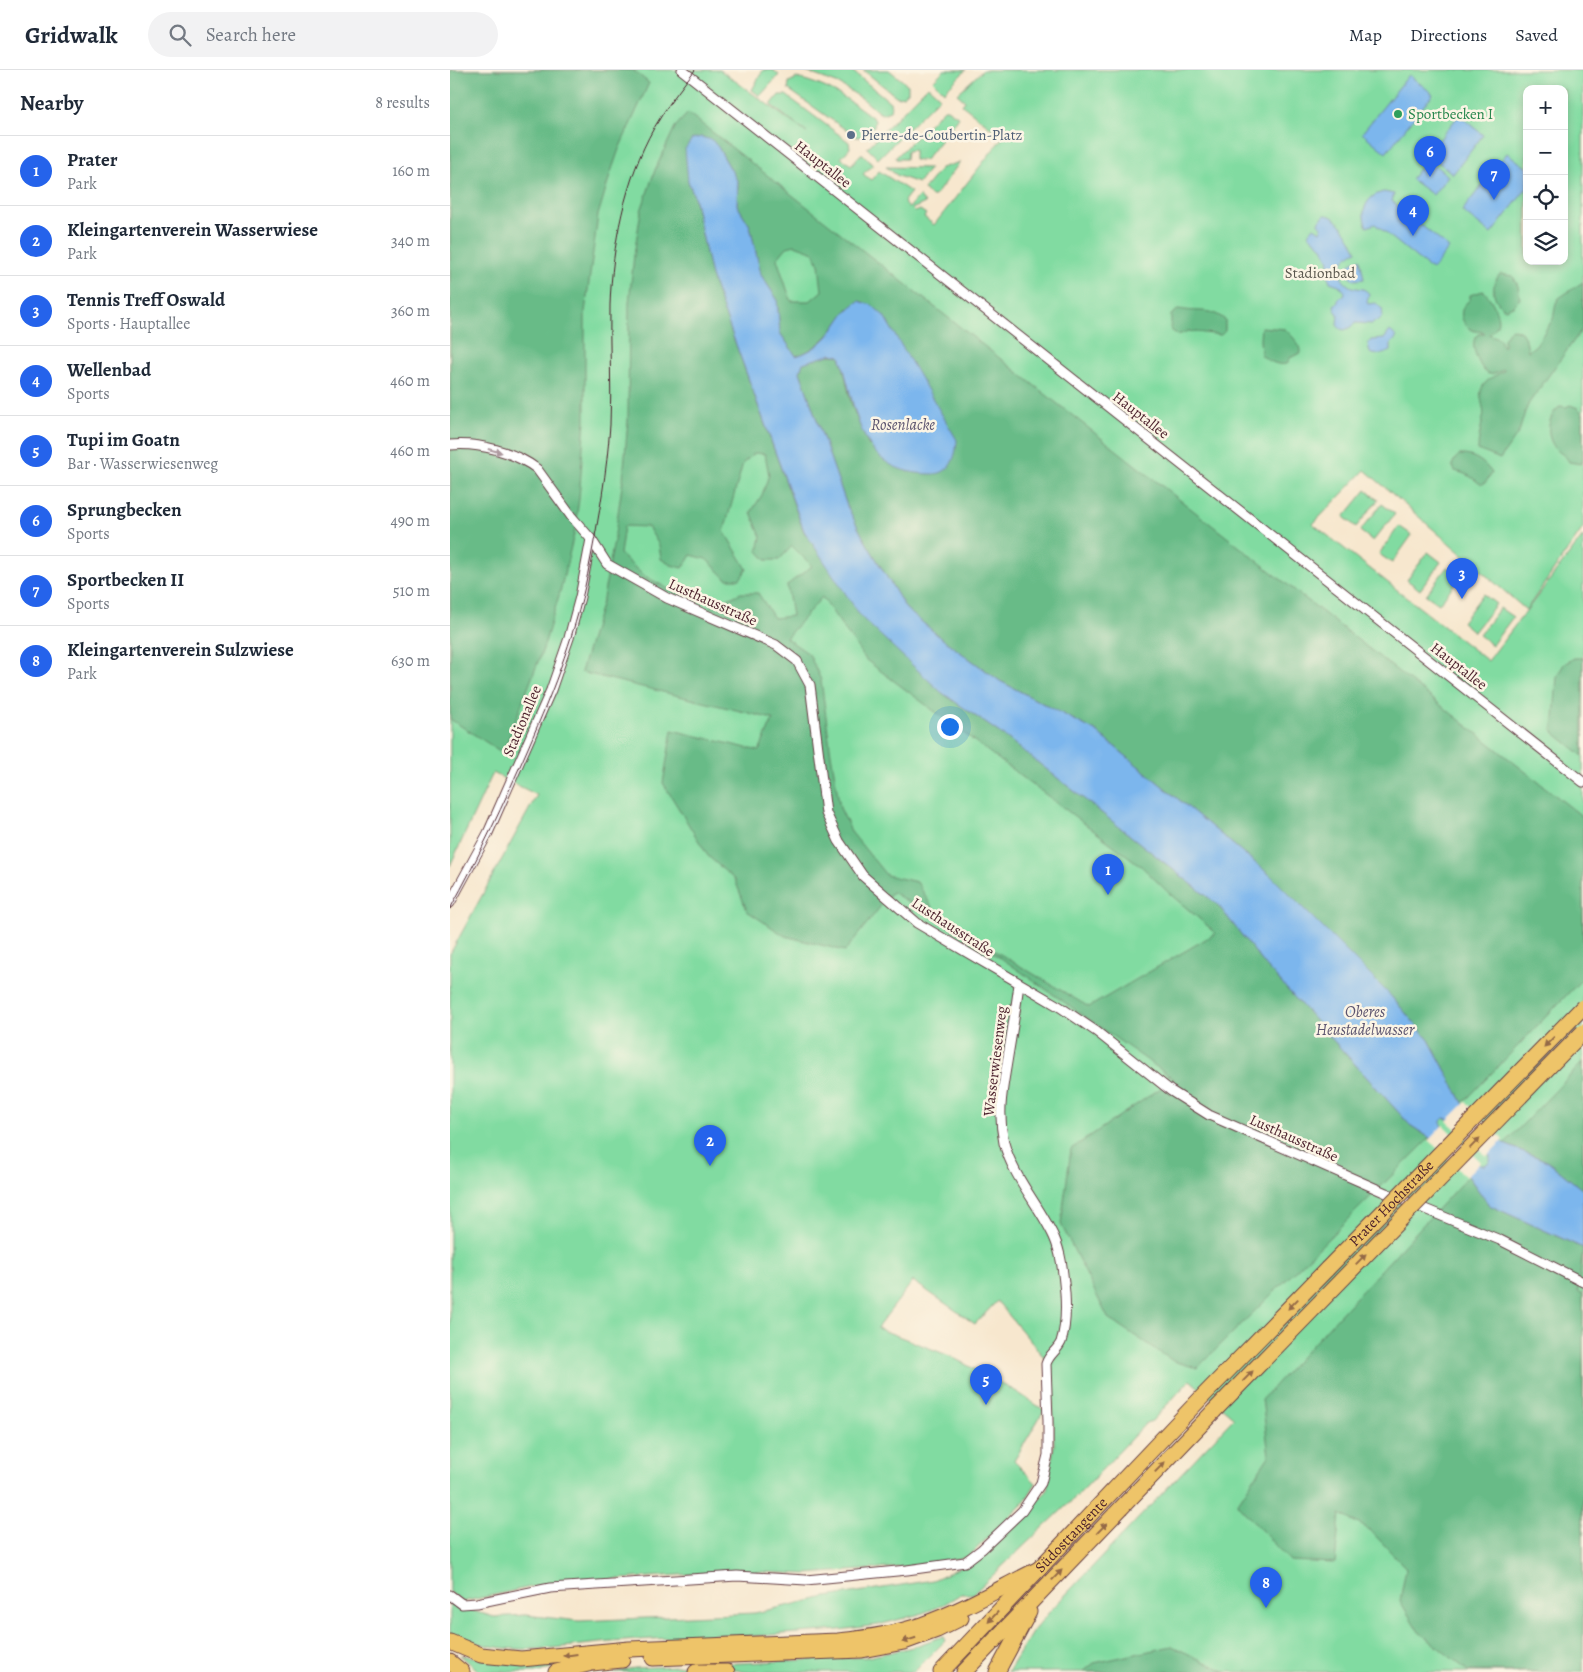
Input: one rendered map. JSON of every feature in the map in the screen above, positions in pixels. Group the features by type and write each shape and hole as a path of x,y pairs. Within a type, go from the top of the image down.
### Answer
{"highway":[{"name":"Prater Hochstraße","path":"1201,1398 1583,1007"},
{"name":"Prater Hochstraße","path":"1214,1410 1583,1032"},
{"name":"Südosttangente","path":"941,1672 1201,1398"},
{"name":"Südosttangente","path":"964,1672 1214,1410"},
{"path":"450,1642 481,1655 521,1659 629,1649 838,1641 869,1638 920,1625 945,1615 1038,1569"},
{"path":"556,1672 609,1661 837,1652 862,1650 904,1642 937,1630 975,1611 1038,1569"},
{"path":"997,1672 1041,1591"},
{"path":"450,1662 462,1672"},
{"path":"696,1672 727,1672"}],"street":[{"name":"Hauptallee","path":"682,70 1583,782"},
{"name":"Lusthausstraße","path":"450,445 477,446 496,450 516,457 537,469 608,564 667,598 776,646 797,661 810,685 826,813 840,842 863,876 918,923 1060,1007 1097,1032 1171,1090 1209,1115 1386,1194 1500,1240 1583,1282"},
{"name":"Stadionallee","path":"450,903 488,833 554,681 569,638 580,597 591,539"},
{"name":"Wasserwiesenweg","path":"450,1595 462,1604 477,1603 550,1588 737,1576 806,1580 965,1562 982,1549 1022,1510 1041,1483 1048,1455 1046,1364 1048,1356 1061,1343 1065,1323 1065,1301 1063,1267 1053,1237 1017,1174 1005,1145 1001,1122 1000,1108 1019,984"}],"green space":[{"name":"Stadionbad","path":"450,70 720,70 807,133 771,105 779,95 786,95 849,142 850,148 841,158 851,165 863,154 873,165 863,174 871,180 879,171 911,192 904,201 904,204 909,208 919,196 925,203 912,209 915,212 920,210 926,214 924,217 934,225 1003,137 962,105 965,101 957,94 983,70 1583,70 1583,528 1526,610 1365,470 1313,524 1488,661 1583,536 1583,1672 1008,1672 1033,1631 1052,1609 1234,1418 1190,1380 1152,1421 1146,1423 1083,1490 973,1594 961,1594 941,1606 920,1614 878,1625 839,1630 754,1636 714,1634 530,1649 510,1649 491,1646 450,1633 450,1599 460,1607 494,1617 525,1615 579,1621 755,1613 826,1597 933,1580 961,1567 988,1549 1047,1491 1054,1445 1052,1367 997,1301 975,1324 913,1281 877,1328 950,1356 1017,1392 1044,1410 1014,1461 1036,1483 1024,1503 968,1557 904,1567 806,1574 739,1571 545,1584 462,1602 450,1592 450,954 537,795 493,773 450,866"},
{"path":"450,70 633,70 649,83 619,149 598,215 585,312 585,420 579,499 574,534 560,592 543,649 503,753 450,719"},
{"path":"763,70 773,70 779,75 760,96 752,90"},
{"path":"801,70 851,70 890,102 890,111 882,114 839,84"},
{"path":"863,70 889,70 908,85 908,92 903,96 897,97"},
{"path":"944,70 966,70 944,92 933,81"},
{"path":"797,78 828,89 846,99 873,118 875,120 874,126 861,137 856,137 788,89 789,82"},
{"path":"928,86 940,97 878,159 867,148"},
{"path":"944,109 959,117 925,160 914,160 914,150 907,151 906,159 896,159 896,157"},
{"path":"688,113 1583,817 1583,978 1463,1103 1429,1040 1389,994 1270,875 1097,732 1000,681 945,641 906,609 863,537 847,506 800,372 803,363 808,361 826,356 840,356 851,402 869,446 848,308 820,343 805,353 796,356 780,333 777,299 761,275 750,226 737,205 738,182 718,147 688,181 694,196 711,276 804,532 941,692 1007,738 1218,905 1266,966 1410,1125 1430,1138 1197,1368 1173,1361 1108,1318 1061,1224 1071,1149 1174,1079 1004,960 892,892 845,951 785,936 747,911 735,880 708,856 663,783 672,730 759,751 773,719 581,672 603,598 623,479 628,420 629,303 641,211 655,170 675,127","holes":["795,245 814,252 819,264 822,291 810,301 791,301 777,259 787,247","755,453 765,454 769,475 762,495 751,512 761,537 758,551 766,560 779,560 792,546 812,566 787,585 792,616 774,618 758,593 741,593 705,609 643,575 620,554 624,526 648,527 659,545 661,559 671,565 683,568 691,555 706,559 727,579 740,579 747,569 724,531 743,463","822,597 866,660 1141,866 1170,894 1216,933 1089,1007 938,917 917,882 886,875 852,833 840,808 821,680 809,654 786,638"]},
{"path":"960,162 935,196 930,196 924,189 941,168"},
{"path":"886,167 930,168 918,183 898,176"},
{"path":"1500,274 1513,276 1518,286 1520,299 1513,306 1505,309 1497,301 1494,293 1495,283"},
{"path":"1583,282 1583,328 1529,403 1519,432 1500,459 1478,450 1484,416 1481,398 1482,388 1484,384 1505,370 1489,374 1483,369 1478,360 1474,350 1474,339 1478,334 1484,334 1484,332 1474,331 1462,319 1463,307 1470,300 1470,295 1483,291 1494,306 1498,321 1489,334 1500,339 1502,346 1504,346 1504,339 1510,330 1514,329 1521,332 1526,340 1528,351 1536,345 1553,319 1556,303 1559,298"},
{"path":"1179,309 1214,313 1225,320 1225,331 1221,335 1188,331 1178,335 1171,330 1171,315"},
{"path":"1261,327 1285,329 1297,343 1300,353 1290,358 1287,364 1276,364 1261,355"},
{"path":"1570,405 1578,408 1583,414 1583,460 1581,464 1569,462 1555,448 1550,437 1550,420 1556,410 1561,406 1566,407"},
{"path":"1459,455 1474,457 1486,465 1492,473 1485,483 1480,484 1472,477 1455,471 1452,465"},
{"path":"1366,490 1378,500 1356,527 1344,517"},
{"path":"1382,504 1395,514 1373,541 1360,531"},
{"path":"1399,526 1412,535 1392,563 1379,554"},
{"path":"1428,552 1441,562 1420,590 1407,580"},
{"path":"1447,567 1460,577 1439,604 1426,595"},
{"path":"1483,594 1496,604 1474,632 1462,622"},
{"path":"1500,608 1513,617 1492,645 1479,635"},
{"path":"1574,658 1583,658 1583,756 1553,732 1557,676 1564,664"},
{"path":"1583,1062 1583,1190 1547,1161 1504,1144"},
{"path":"1468,1176 1489,1205 1583,1248 1578,1292 1583,1294 1583,1672 1468,1671 1419,1632 1400,1601 1406,1568 1370,1530 1340,1514 1335,1563 1290,1561 1237,1504 1269,1456 1262,1399"},
{"path":"943,1636 945,1641 914,1672 744,1672 729,1668 695,1668 677,1672 614,1672 635,1668 868,1657 913,1647"},
{"path":"1172,1646 1226,1672 1083,1672 1094,1663"},
{"path":"460,1655 473,1657 612,1655 563,1664 539,1672 480,1672"}],"water":[{"name":"Sportbecken I","path":"1409,75 1433,94 1386,153 1362,133"},
{"path":"1459,115 1483,135 1453,174 1428,154"},
{"name":"Oberes Heustadelwasser","path":"701,137 712,140 738,182 737,205 750,226 761,275 777,299 780,333 796,356 820,343 832,331 846,311 859,301 872,305 884,316 957,440 956,452 952,462 949,467 940,473 908,471 889,464 875,452 864,436 857,418 840,356 832,354 803,363 800,372 847,506 863,537 906,609 945,641 1000,681 1097,732 1270,875 1389,994 1429,1040 1463,1103 1504,1144 1547,1161 1583,1190 1583,1248 1489,1205 1468,1176 1430,1138 1410,1125 1266,966 1218,905 1007,738 941,692 861,617 804,531 711,276 694,196 688,181 685,149 692,139","holes":["1444,1118 1451,1120 1490,1156 1490,1161 1485,1165 1480,1165 1442,1129 1441,1121"]},
{"path":"1507,153 1523,165 1523,193 1491,234 1462,211"},
{"path":"1427,159 1448,176 1433,195 1411,179"},
{"path":"1384,192 1394,194 1392,201 1449,248 1433,269 1375,224 1367,227 1364,215 1366,205 1373,196"},
{"path":"1325,215 1340,223 1357,251 1344,261 1340,271 1341,276 1348,285 1367,291 1369,294 1368,304 1376,303 1382,309 1383,314 1381,318 1373,322 1373,324 1356,323 1344,330 1337,325 1338,314 1334,305 1345,292 1339,285 1330,282 1328,276 1332,268 1329,261 1321,246 1308,234 1314,227 1320,231 1322,228 1319,224 1320,220"},
{"path":"1360,259 1364,279 1354,280 1347,274 1347,268 1350,264"},
{"path":"1390,331 1397,337 1391,344 1391,351 1380,354 1370,353 1368,344 1371,340 1384,339"}],"pier":[{"path":"1466,1102 1503,1140 1487,1156 1447,1121"},
{"path":"1443,1125 1481,1162 1466,1177 1429,1140"}],"tram line":[{"path":"450,909 510,789 547,703 572,634 585,586 607,459 611,410 611,283 622,214 635,169 654,128 695,70"}],"place":[{"name":"Sportbecken I","path":"1398,114"},
{"name":"Pierre-de-Coubertin-Platz","path":"851,135"},
{"name":"Sprungbecken","path":"1430,177"},
{"name":"Sportbecken II","path":"1494,200"},
{"name":"Wellenbad","path":"1413,236"},
{"name":"Tennis Treff Oswald","path":"1462,599"},
{"name":"Prater","path":"1108,895"},
{"name":"Kleingartenverein Wasserwiese","path":"710,1166"},
{"name":"Tupi im Goatn","path":"986,1405"},
{"name":"Kleingartenverein Sulzwiese","path":"1266,1608"}],"water label":[{"name":"Rosenlacke","path":"903,425"}]}
